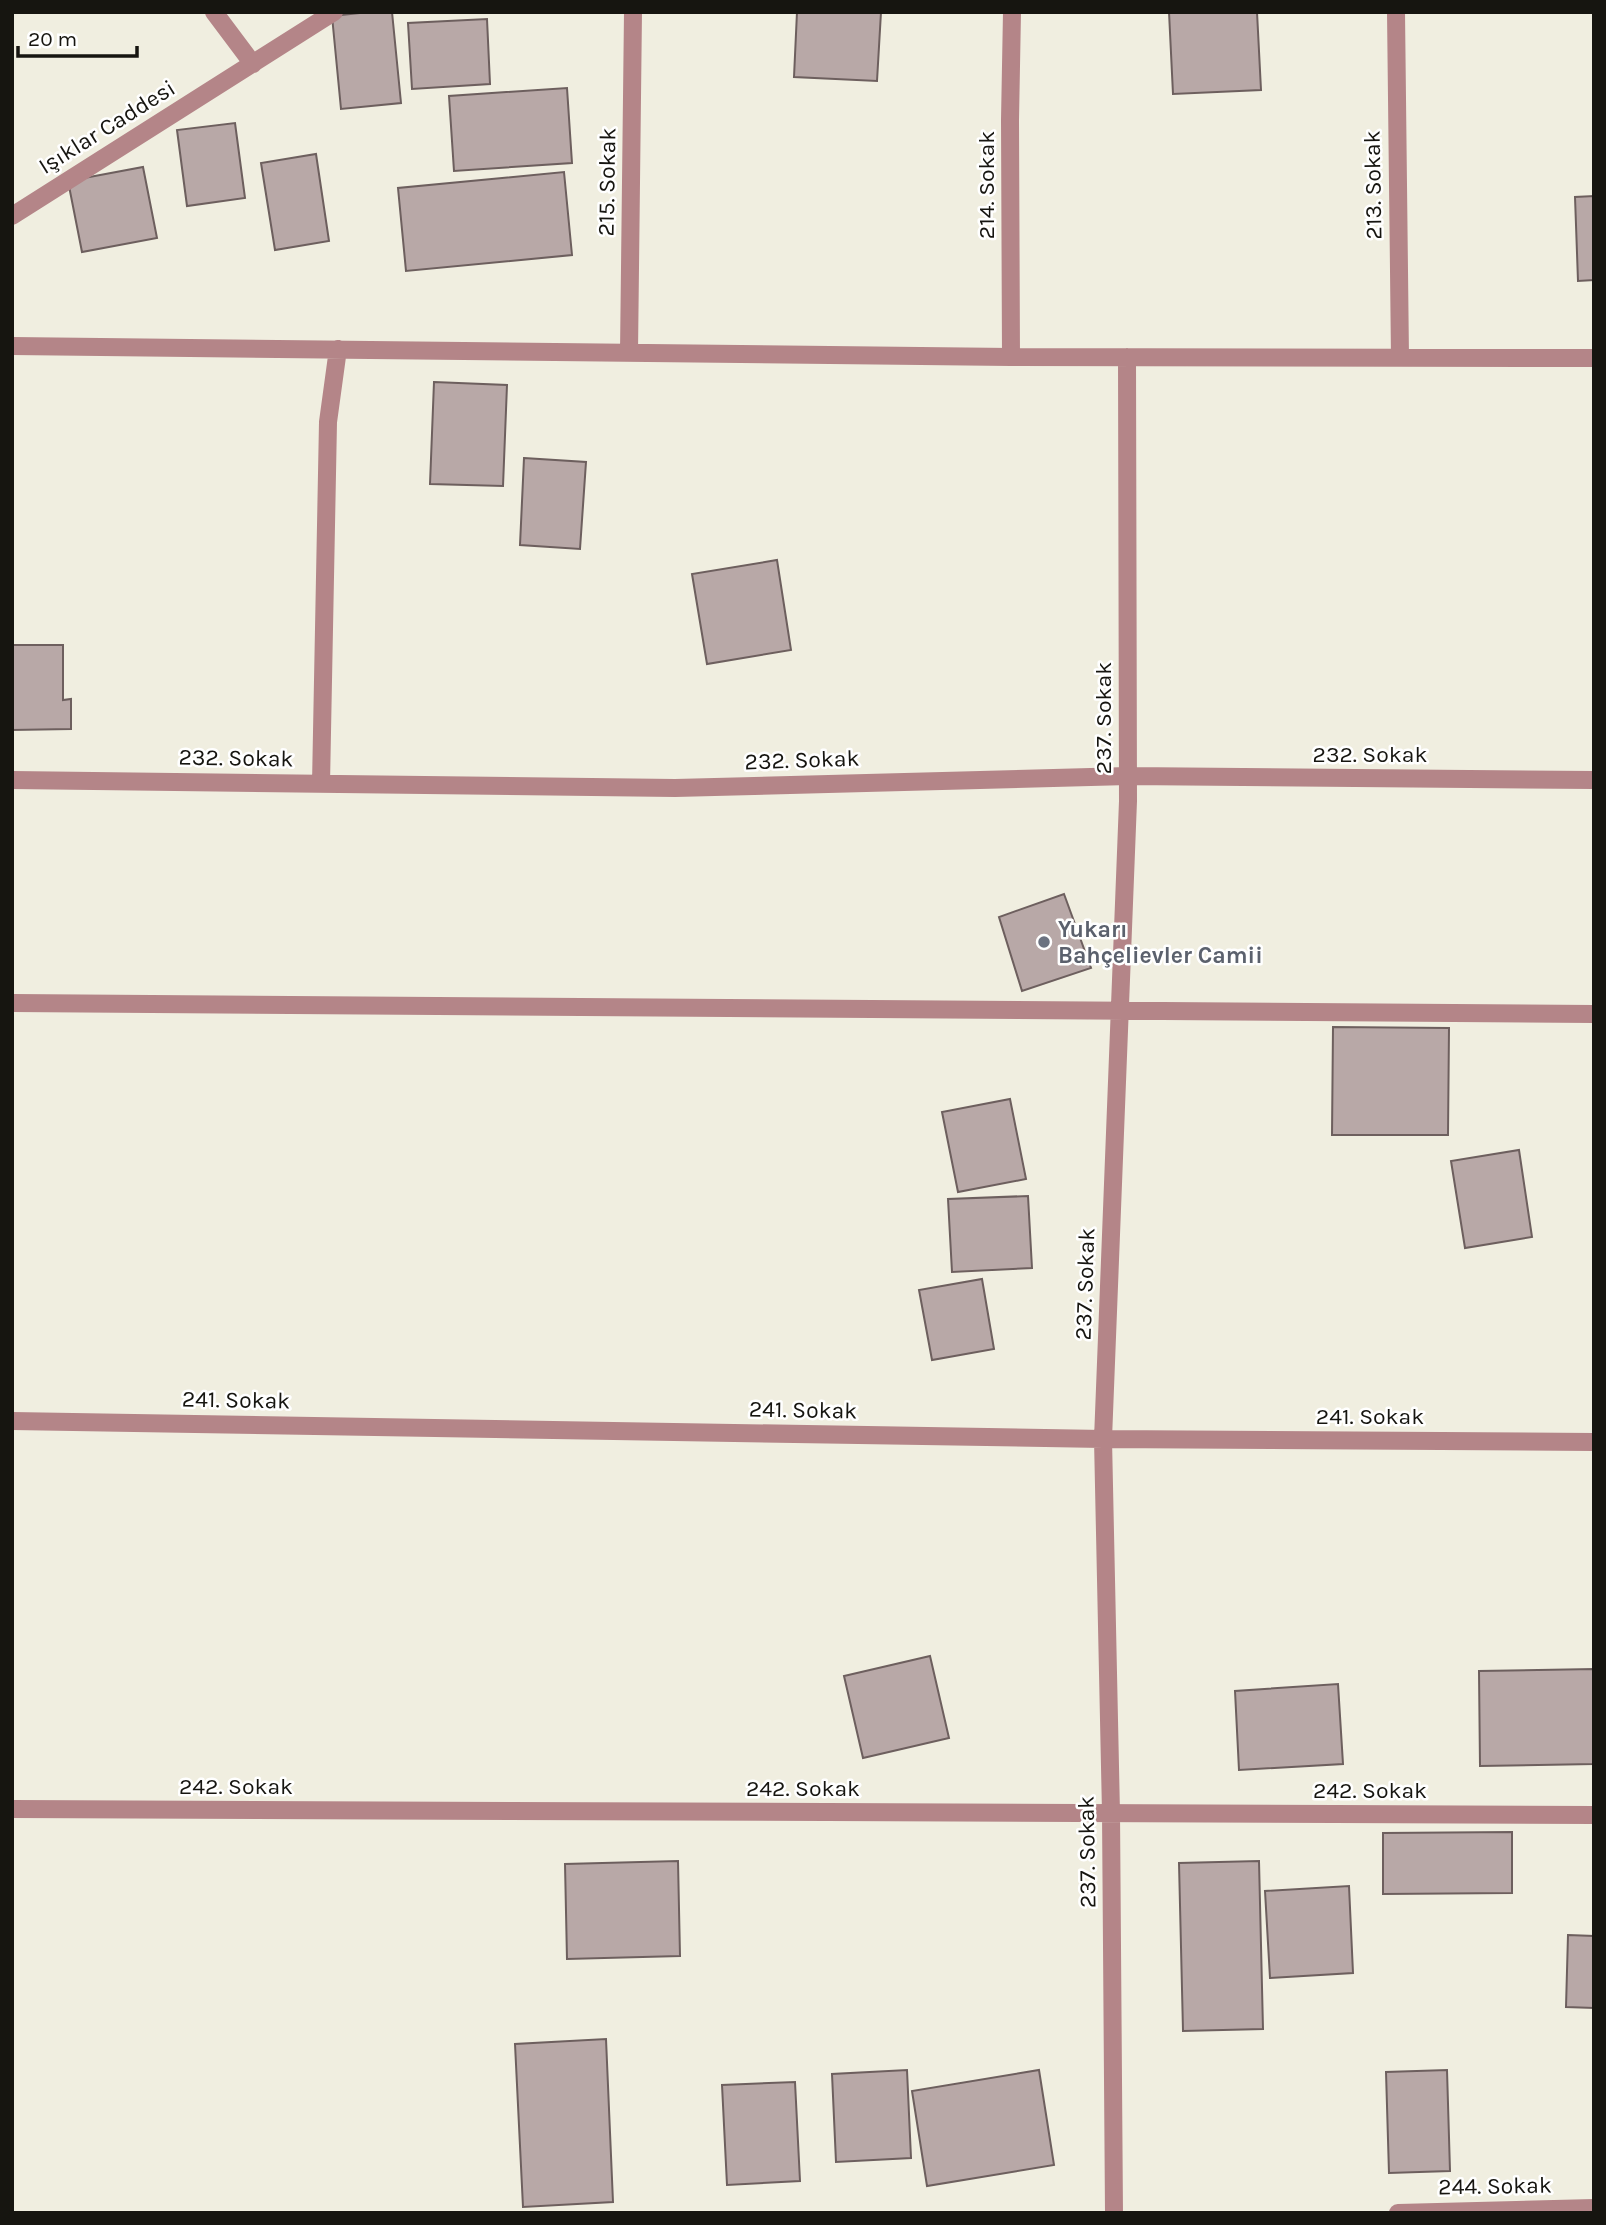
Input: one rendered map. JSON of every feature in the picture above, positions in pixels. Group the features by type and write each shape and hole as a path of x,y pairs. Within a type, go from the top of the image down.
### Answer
{"street":[{"path":"214,12 253,64"},
{"name":"Işıklar Caddesi","path":"12,216 334,12"},
{"name":"215. Sokak","path":"629,353 633,12"},
{"name":"214. Sokak","path":"1011,358 1012,12"},
{"name":"213. Sokak","path":"1395,12 1400,357"},
{"path":"12,346 1011,358 1594,358"},
{"path":"321,783 328,422 338,349"},
{"name":"237. Sokak","path":"1114,2213 1111,1813 1103,1439 1128,776 1128,358"},
{"name":"232. Sokak","path":"12,780 675,788 1128,776 1594,780"},
{"path":"12,1003 1594,1013"},
{"name":"241. Sokak","path":"12,1421 1103,1439 1594,1442"},
{"name":"242. Sokak","path":"12,1809 1594,1815"},
{"name":"244. Sokak","path":"1398,2213 1594,2208"}],"building":[{"path":"392,12 401,103 341,109 332,16"},
{"path":"797,12 881,12 877,81 794,77"},
{"path":"1169,12 1257,12 1261,90 1173,94"},
{"path":"487,19 490,84 412,89 408,23"},
{"path":"567,88 572,163 454,171 449,96"},
{"path":"235,123 245,198 187,206 177,130"},
{"path":"316,154 329,241 275,250 261,163"},
{"path":"143,167 157,238 82,252 68,181"},
{"path":"564,172 572,255 406,271 398,188"},
{"path":"1594,196 1594,280 1578,281 1575,197"},
{"path":"434,382 507,385 503,486 430,484"},
{"path":"524,458 586,462 580,549 520,545"},
{"path":"777,560 791,650 707,664 692,574"},
{"path":"12,645 63,645 63,700 71,699 71,729 12,730"},
{"name":"Yukarı Bahçelievler Camii","path":"1064,894 1091,968 1022,991 999,917"},
{"path":"1333,1027 1449,1028 1448,1135 1332,1135"},
{"path":"1010,1099 1026,1179 958,1192 942,1112"},
{"path":"1519,1150 1532,1237 1465,1248 1451,1161"},
{"path":"1028,1196 1032,1268 952,1272 948,1199"},
{"path":"982,1279 994,1349 932,1360 919,1290"},
{"path":"930,1656 949,1738 863,1758 844,1676"},
{"path":"1594,1669 1594,1764 1480,1766 1479,1671"},
{"path":"1338,1684 1343,1764 1239,1770 1235,1691"},
{"path":"1512,1832 1512,1893 1383,1894 1383,1833"},
{"path":"678,1861 680,1956 567,1959 565,1864"},
{"path":"1259,1861 1263,2029 1183,2031 1179,1863"},
{"path":"1349,1886 1353,1973 1270,1978 1265,1891"},
{"path":"1568,1935 1594,1936 1594,2008 1566,2007"},
{"path":"606,2039 613,2202 523,2207 515,2044"},
{"path":"907,2070 911,2158 836,2162 832,2074"},
{"path":"1039,2070 1054,2165 927,2186 912,2091"},
{"path":"1447,2070 1450,2171 1389,2173 1386,2072"},
{"path":"795,2082 800,2181 727,2185 722,2085"}],"place":[{"name":"Yukarı Bahçelievler Camii","path":"1044,942"}]}
